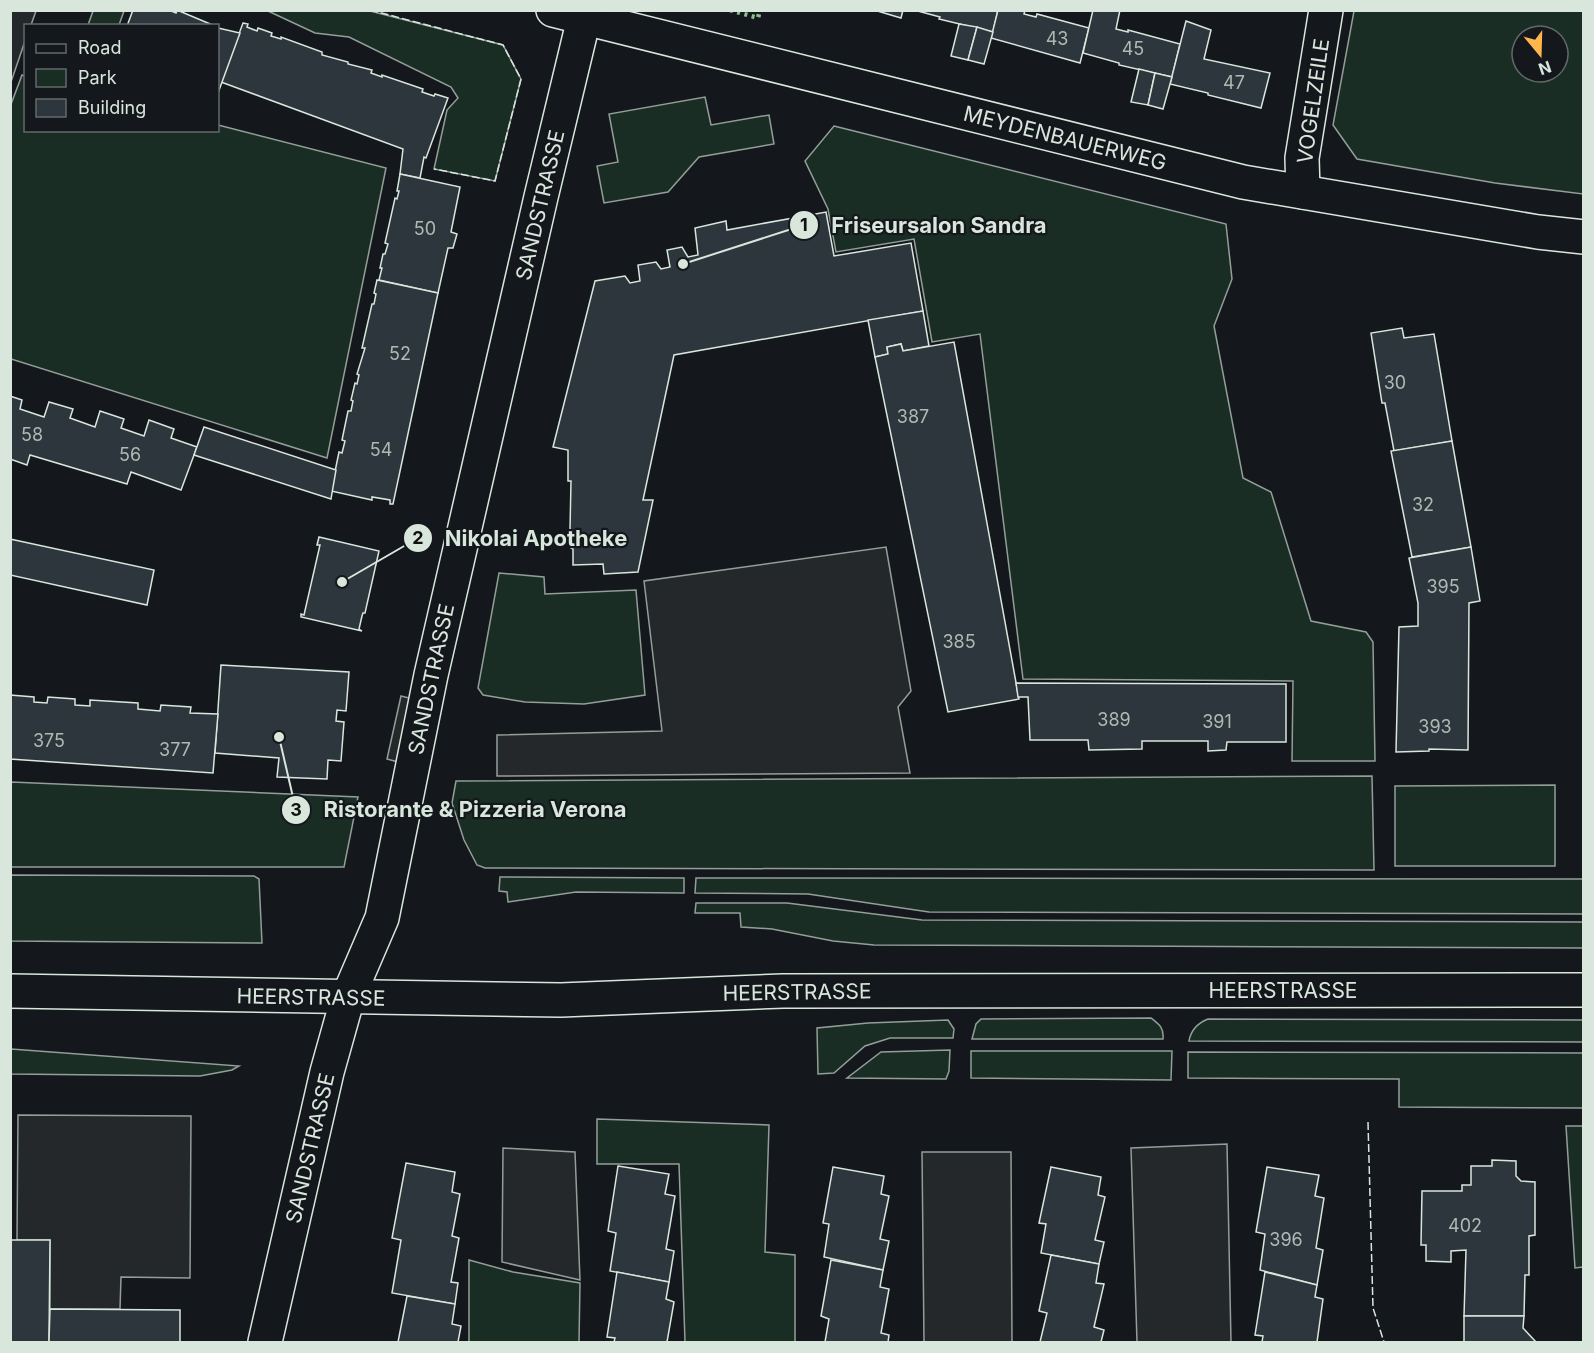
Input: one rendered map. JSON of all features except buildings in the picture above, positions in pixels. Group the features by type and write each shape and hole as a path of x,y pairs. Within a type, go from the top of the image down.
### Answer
{"street":[{"name":"MEYDENBAUERWEG","path":"552,10 585,15 1243,182 1538,232 1584,237"},
{"name":"VOGELZEILE","path":"1303,192 1302,158 1326,10"},
{"name":"SANDSTRASSE","path":"265,1342 327,1072 348,998 382,918 431,675 585,15"},
{"name":"HEERSTRASSE","path":"10,991 561,1000 783,991 1584,990"}],"green space":[{"path":"93,10 124,11 119,24 88,24"},
{"path":"268,11 370,11 503,45 521,79 495,181 434,169 447,110 458,98 451,87 349,37 315,33"},
{"path":"1354,11 1583,11 1583,194 1495,183 1357,159 1333,125"},
{"path":"22,75 24,76 24,132 219,132 219,125 386,168 327,458 11,359 10,107"},
{"path":"705,97 711,125 769,115 774,144 699,157 668,192 604,203 597,166 618,162 609,114"},
{"path":"834,126 1226,224 1232,279 1214,326 1243,478 1271,492 1311,621 1366,632 1373,642 1375,761 1292,761 1293,681 1023,679 980,334 932,342 914,239 836,252 828,209 805,161"},
{"path":"499,573 544,577 545,594 636,590 645,695 584,704 525,702 483,695 478,688"},
{"path":"1372,776 1374,870 485,868 477,865 464,840 452,803 456,781"},
{"path":"11,782 358,797 344,867 11,867"},
{"path":"1555,785 1555,866 1395,866 1395,786"},
{"path":"11,875 254,876 259,879 262,943 11,941"},
{"path":"500,877 684,878 684,893 576,892 508,902 507,892 499,891"},
{"path":"696,878 1583,879 1584,914 929,912 808,894 695,893"},
{"path":"696,903 787,903 922,920 1583,922 1583,948 874,945 833,941 772,929 741,927 740,913 695,913"},
{"path":"1151,1018 1161,1027 1163,1039 972,1039 976,1024 981,1019"},
{"path":"1208,1019 1583,1020 1583,1042 1189,1041 1195,1027"},
{"path":"948,1020 954,1029 953,1038 890,1038 865,1046 834,1073 818,1074 817,1028 868,1023"},
{"path":"11,1049 239,1066 232,1070 200,1076 11,1074"},
{"path":"950,1050 949,1071 946,1079 847,1078 881,1052"},
{"path":"971,1051 1172,1051 1171,1080 971,1078"},
{"path":"1188,1052 1583,1053 1583,1108 1399,1107 1399,1079 1188,1078"},
{"path":"597,1119 769,1125 765,1252 795,1255 795,1342 685,1342 679,1164 597,1164"},
{"path":"1566,1126 1583,1126 1583,1267 1575,1268"},
{"path":"469,1260 513,1272 580,1283 579,1342 469,1342"}],"shaded area":[{"path":"11,10 36,11 31,24 24,24 24,44 11,82"},
{"path":"886,547 911,691 898,707 910,773 497,776 497,735 662,731 644,581"},
{"path":"401,696 413,699 398,762 387,759"},
{"path":"18,1115 191,1116 190,1278 121,1277 120,1309 50,1309 50,1240 17,1240"},
{"path":"1227,1144 1231,1342 1137,1342 1131,1148"},
{"path":"503,1148 575,1152 580,1280 502,1262"},
{"path":"922,1152 1011,1152 1012,1342 924,1342"}],"hedge":[{"path":"730,10 758,18 760,10"}],"fence":[{"path":"370,10 503,45 521,79 495,181 434,169"},
{"path":"1368,1122 1373,1308 1384,1342"}],"place":[{"name":"Friseursalon Sandra","path":"683,264"},
{"name":"Nikolai Apotheke","path":"342,582"},
{"name":"Ristorante & Pizzeria Verona","path":"279,737"}]}
